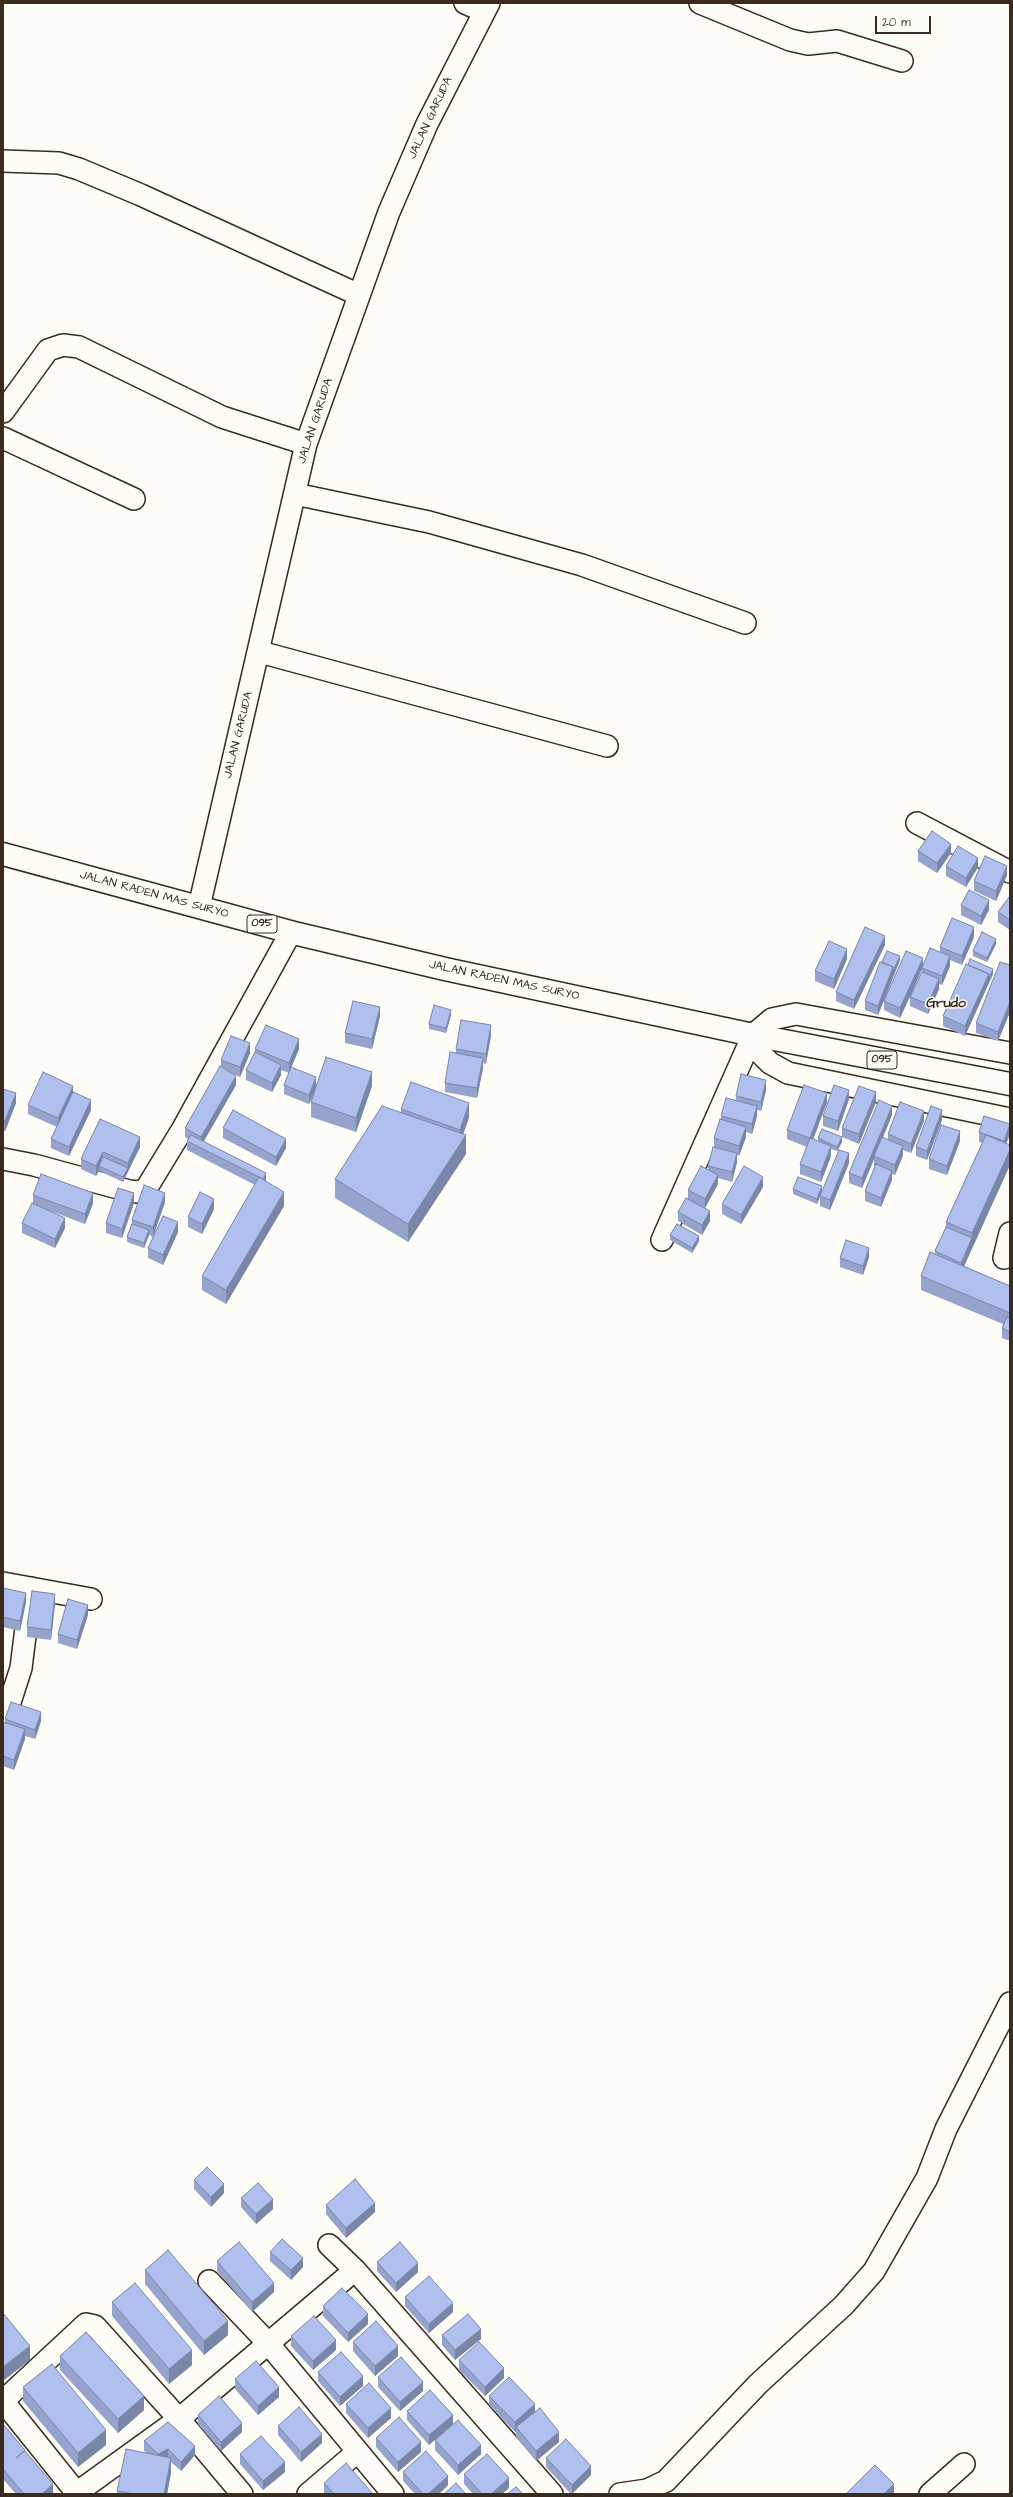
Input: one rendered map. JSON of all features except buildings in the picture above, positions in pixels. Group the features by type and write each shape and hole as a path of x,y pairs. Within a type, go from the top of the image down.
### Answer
{"main road":[{"name":"JALAN RADEN MAS SURYO","path":"3,854 291,932 445,969 753,1035 1010,1084"}],"street":[{"path":"700,3 790,40 808,44 837,41 902,61"},
{"name":"JALAN GARUDA","path":"199,907 260,652 306,444 389,212 479,6"},
{"path":"3,161 59,163 79,169 141,195 359,295"},
{"path":"3,412 48,350 63,345 79,347 222,417 306,444"},
{"path":"3,438 134,498"},
{"path":"295,494 430,522 582,565 745,623"},
{"path":"260,652 607,746"},
{"path":"917,823 1010,872"},
{"path":"3,1159 34,1165 129,1191 138,1192 146,1189 182,1130 291,932"},
{"path":"662,1240 753,1035 772,1019 796,1014 1010,1053"},
{"path":"753,1035 761,1054 770,1063 788,1073 1010,1119"},
{"path":"1004,1258 1010,1234"},
{"path":"3,1583 90,1599"},
{"path":"3,1724 21,1668 31,1588"},
{"path":"620,2494 647,2490 666,2481 758,2384 844,2305 874,2270 927,2178 946,2129 1010,2003"},
{"path":"329,2245 355,2270 552,2494"},
{"path":"242,2494 179,2419 95,2326 88,2323 3,2401 76,2493 179,2419 267,2342 355,2270"},
{"path":"209,2280 267,2342 393,2494"},
{"path":"308,2494 357,2452"},
{"path":"930,2494 964,2464"}],"district":[{"name":"Grudo","path":"946,1004"}]}
